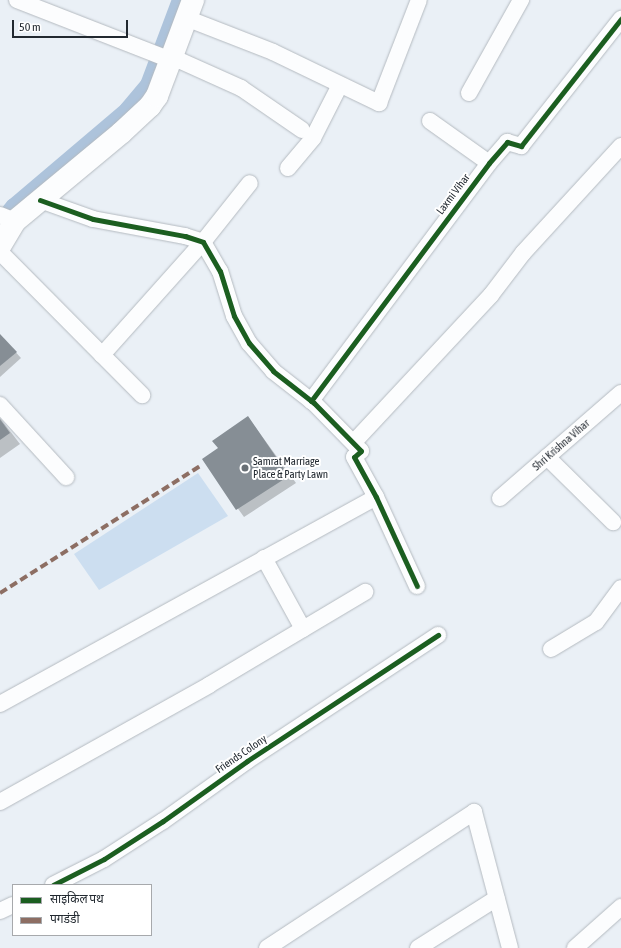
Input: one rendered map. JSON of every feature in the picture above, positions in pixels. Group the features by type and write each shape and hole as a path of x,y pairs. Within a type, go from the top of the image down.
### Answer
{"main road":[{"path":"0,246 6,217 40,200 122,133 150,106 158,96 165,58 190,9"}],"street":[{"path":"16,0 241,88 302,130"},
{"path":"190,9 273,52 379,103 419,0"},
{"path":"469,93 521,0"},
{"name":"Laxmi Vihar","path":"311,401 489,163 507,142 521,146 621,18"},
{"path":"288,168 313,138 340,84"},
{"path":"430,121 489,163"},
{"path":"354,442 491,295 523,253 621,146"},
{"path":"102,355 203,242 250,183"},
{"path":"40,200 93,219 185,236 203,242 220,271 234,316 249,343 273,371 311,401 354,442 361,451 354,457 376,497 418,586"},
{"path":"0,252 142,395"},
{"name":"Shri Krishna Vihar","path":"500,498 621,393"},
{"path":"0,406 66,477"},
{"path":"547,457 613,522"},
{"path":"0,704 376,497"},
{"path":"264,558 303,629"},
{"path":"551,648 596,622 621,588"},
{"path":"0,802 365,592"},
{"name":"Friends Colony","path":"55,884 104,859 163,821 247,761 438,635"},
{"path":"267,948 474,812 510,948"},
{"path":"418,948 497,898"},
{"path":"0,910 12,905"},
{"path":"575,948 621,907"}],"shaded area":[{"path":"198,473 228,516 99,590 74,554"}],"building":[{"path":"0,334 17,352 0,366"},
{"name":"Samrat Marriage Place & Party Lawn","path":"248,416 289,476 236,510 202,459 218,448 212,441"},
{"path":"0,419 10,433 0,440"}],"waterway":[{"path":"0,223 14,206 127,110 148,85 180,0"}],"marked path":[{"path":"0,593 200,466"}],"cycle path":[{"path":"311,401 489,163 507,142 521,146 621,19"},
{"path":"40,200 93,219 185,236 203,242 220,271 234,316 249,343 273,371 314,403 361,451 354,457 376,497 417,586"},
{"path":"55,884 104,859 163,821 247,761 438,635"}],"place":[{"name":"Samrat Marriage Place & Party Lawn","path":"245,468"}]}
